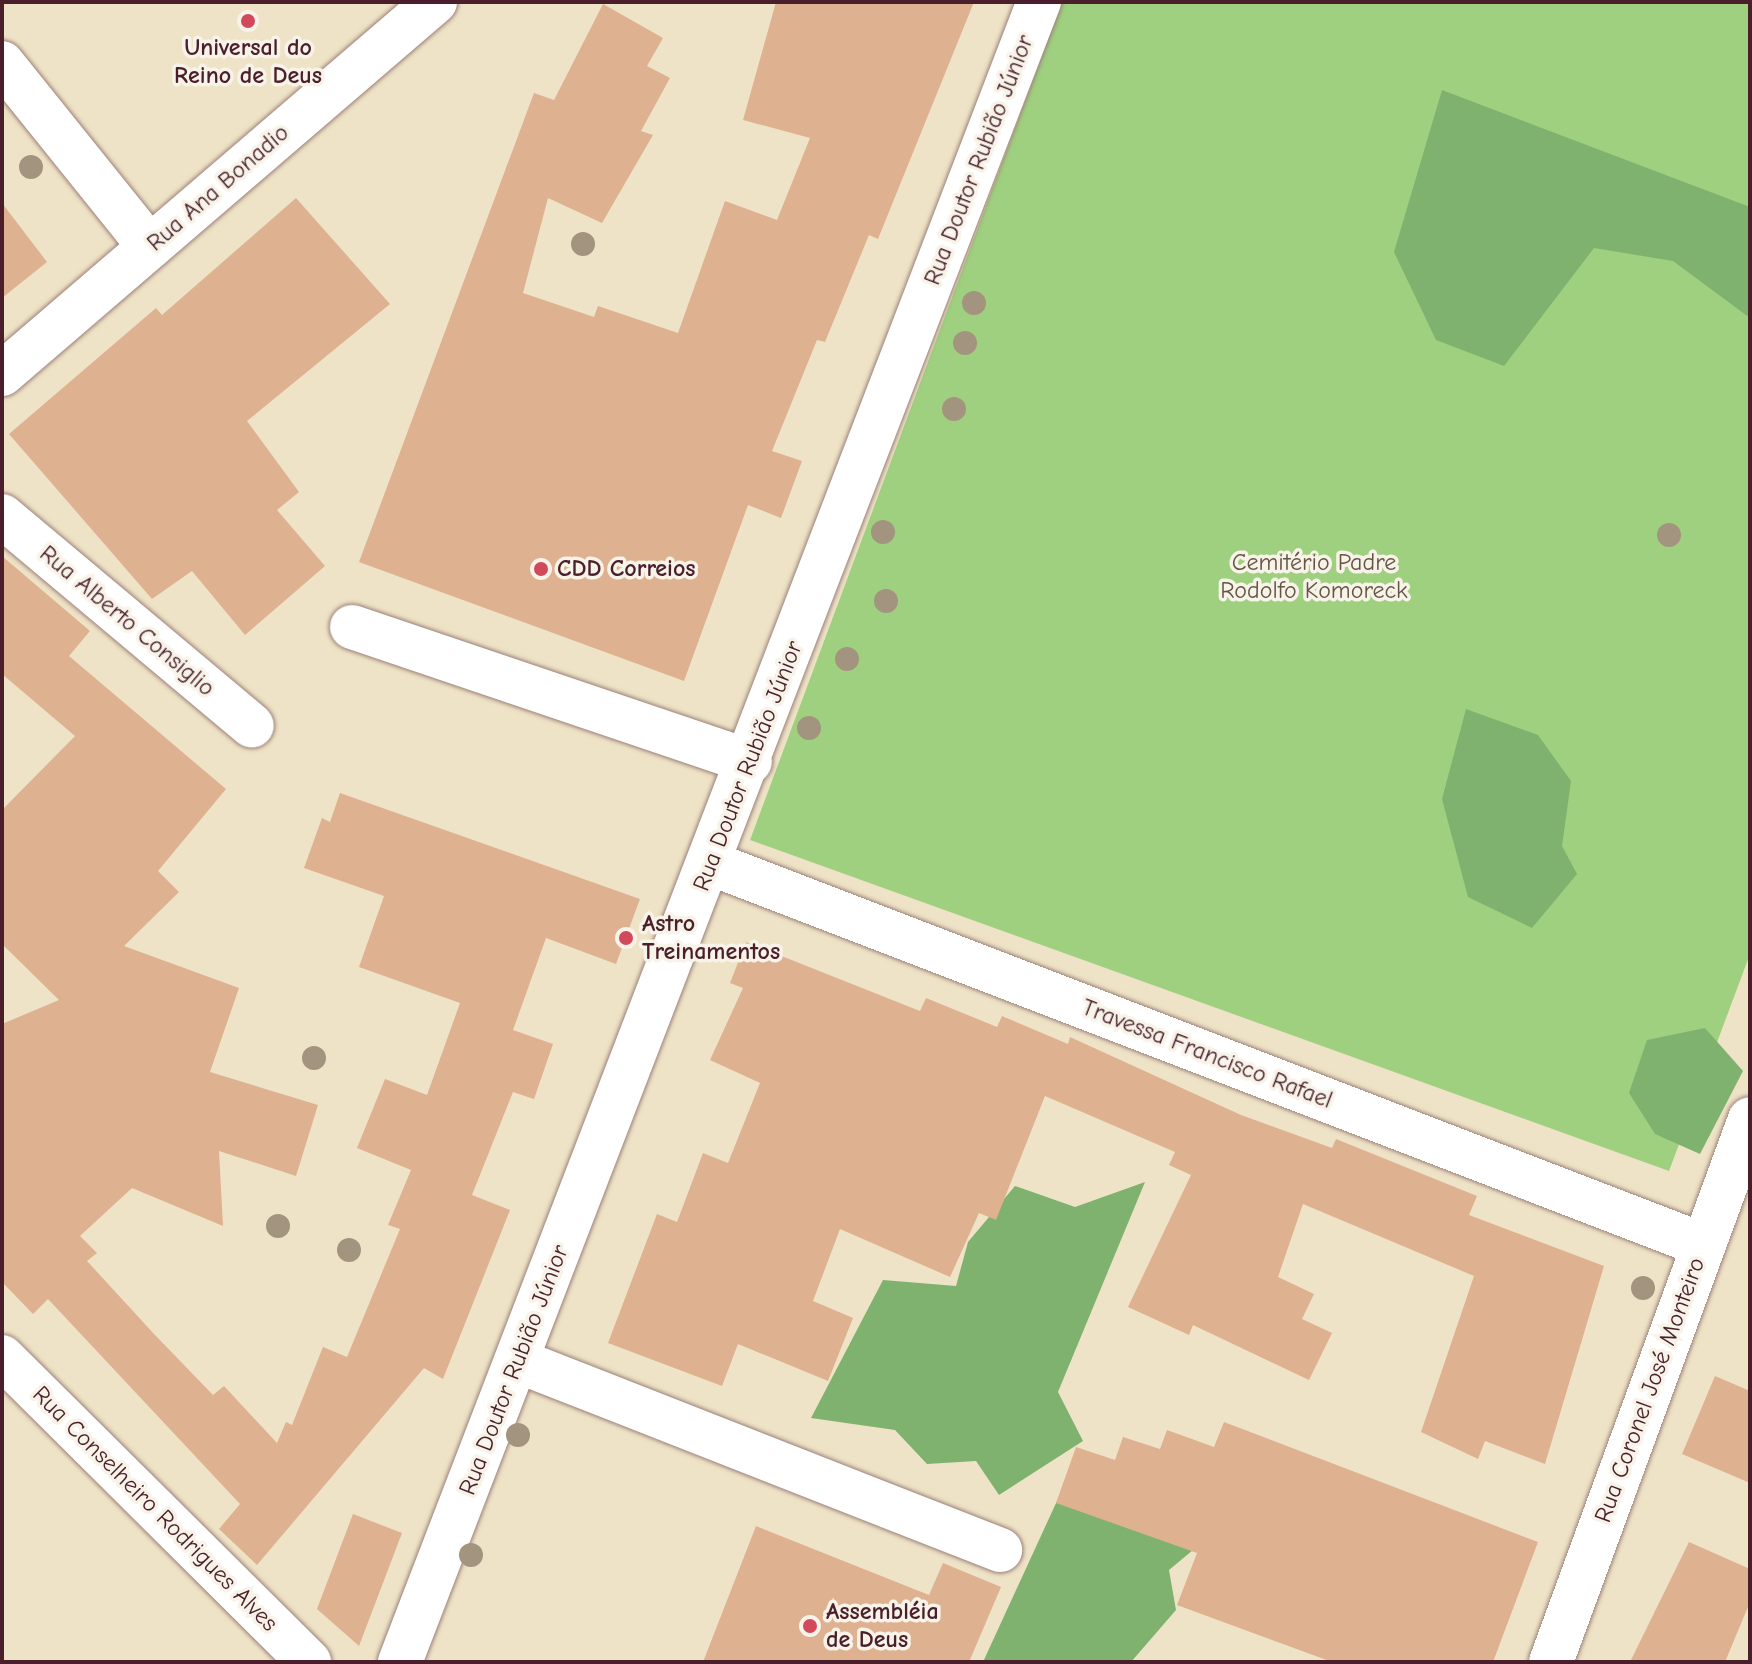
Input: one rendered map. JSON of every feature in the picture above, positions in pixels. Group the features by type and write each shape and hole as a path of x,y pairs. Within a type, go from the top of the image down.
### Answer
{"street":[{"name":"Rua Ana Bonadio","path":"2,374 435,2"},
{"name":"Rua Doutor Rubião Júnior","path":"400,1662 750,762 1039,2"},
{"path":"2,63 150,247"},
{"name":"Rua Alberto Consiglio","path":"2,516 252,726"},
{"path":"352,627 750,762"},
{"name":"Travessa Francisco Rafael","path":"710,863 1703,1245"},
{"name":"Rua Coronel José Monteiro","path":"1551,1662 1750,1119"},
{"name":"Rua Conselheiro Rodrigues Alves","path":"2,1357 309,1662"},
{"path":"518,1361 1000,1550"}],"green space":[{"name":"Cemitério Padre Rodolfo Komoreck","path":"1062,2 1750,2 1750,954 1669,1171 750,840"},
{"path":"1442,90 1750,207 1750,318 1673,261 1594,248 1504,366 1436,340 1394,252"},
{"path":"1466,709 1538,735 1571,781 1562,846 1577,874 1532,928 1468,897 1442,799"},
{"path":"1705,1028 1743,1071 1700,1154 1655,1134 1629,1093 1647,1040"},
{"path":"1145,1182 1058,1392 1083,1441 999,1495 976,1461 927,1464 895,1430 811,1418 883,1280 956,1286 968,1242 1015,1186 1075,1207"},
{"path":"1068,1477 1193,1550 1169,1570 1176,1610 1131,1662 983,1662"}],"building":[{"path":"776,2 974,2 878,239 869,235 825,342 817,340 772,451 802,461 781,518 748,505 684,681 359,562 534,93 554,100 603,4 663,38 647,66 670,78 641,131 653,135 602,223 548,198 523,293 594,317 598,306 678,333 725,201 777,220 810,138 743,120"},
{"path":"296,198 390,304 247,421 299,492 277,510 325,566 245,635 192,571 152,599 9,434 156,308 162,315"},
{"path":"2,203 47,262 2,298"},
{"path":"2,556 90,631 69,656 226,789 158,871 179,892 124,946 239,988 210,1072 318,1105 296,1176 219,1151 223,1226 132,1188 80,1236 97,1253 87,1261 155,1335 213,1395 224,1386 277,1443 286,1422 292,1425 323,1347 347,1357 400,1229 388,1225 411,1170 357,1148 385,1079 427,1095 460,1003 359,967 384,896 304,868 322,818 330,822 340,793 640,899 616,964 546,938 513,1030 553,1044 534,1099 513,1092 472,1195 510,1210 443,1379 424,1368 257,1565 219,1529 240,1504 48,1299 33,1314 2,1282 2,1024 59,1000 2,944 2,810 75,736 2,674"},
{"path":"746,942 920,1011 926,998 997,1027 1002,1016 1068,1044 1070,1037 1241,1115 1332,1148 1336,1139 1477,1196 1469,1215 1604,1266 1545,1464 1485,1441 1478,1459 1421,1432 1474,1276 1303,1204 1278,1277 1314,1294 1302,1319 1332,1333 1309,1380 1193,1325 1189,1335 1128,1307 1191,1175 1169,1165 1175,1152 1045,1096 996,1220 979,1213 950,1277 840,1229 813,1301 853,1318 828,1381 738,1344 722,1386 608,1343 657,1214 677,1222 703,1153 728,1163 760,1083 710,1060 743,988 730,983"},
{"path":"1715,1376 1750,1391 1750,1483 1682,1454"},
{"path":"1224,1422 1538,1542 1493,1662 1332,1662 1177,1605 1197,1553 1056,1503 1076,1447 1115,1460 1123,1437 1160,1449 1167,1430 1214,1447"},
{"path":"353,1514 402,1533 359,1646 317,1609"},
{"name":"Assembléia de Deus","path":"756,1526 929,1595 943,1563 1001,1587 969,1662 703,1662"},
{"path":"1689,1542 1750,1569 1750,1602 1725,1662 1630,1662"}],"place":[{"name":"Universal do Reino de Deus","path":"248,21"},
{"name":"CDD Correios","path":"541,569"},
{"name":"Astro Treinamentos","path":"626,938"},
{"name":"Assembléia de Deus","path":"810,1626"}]}
